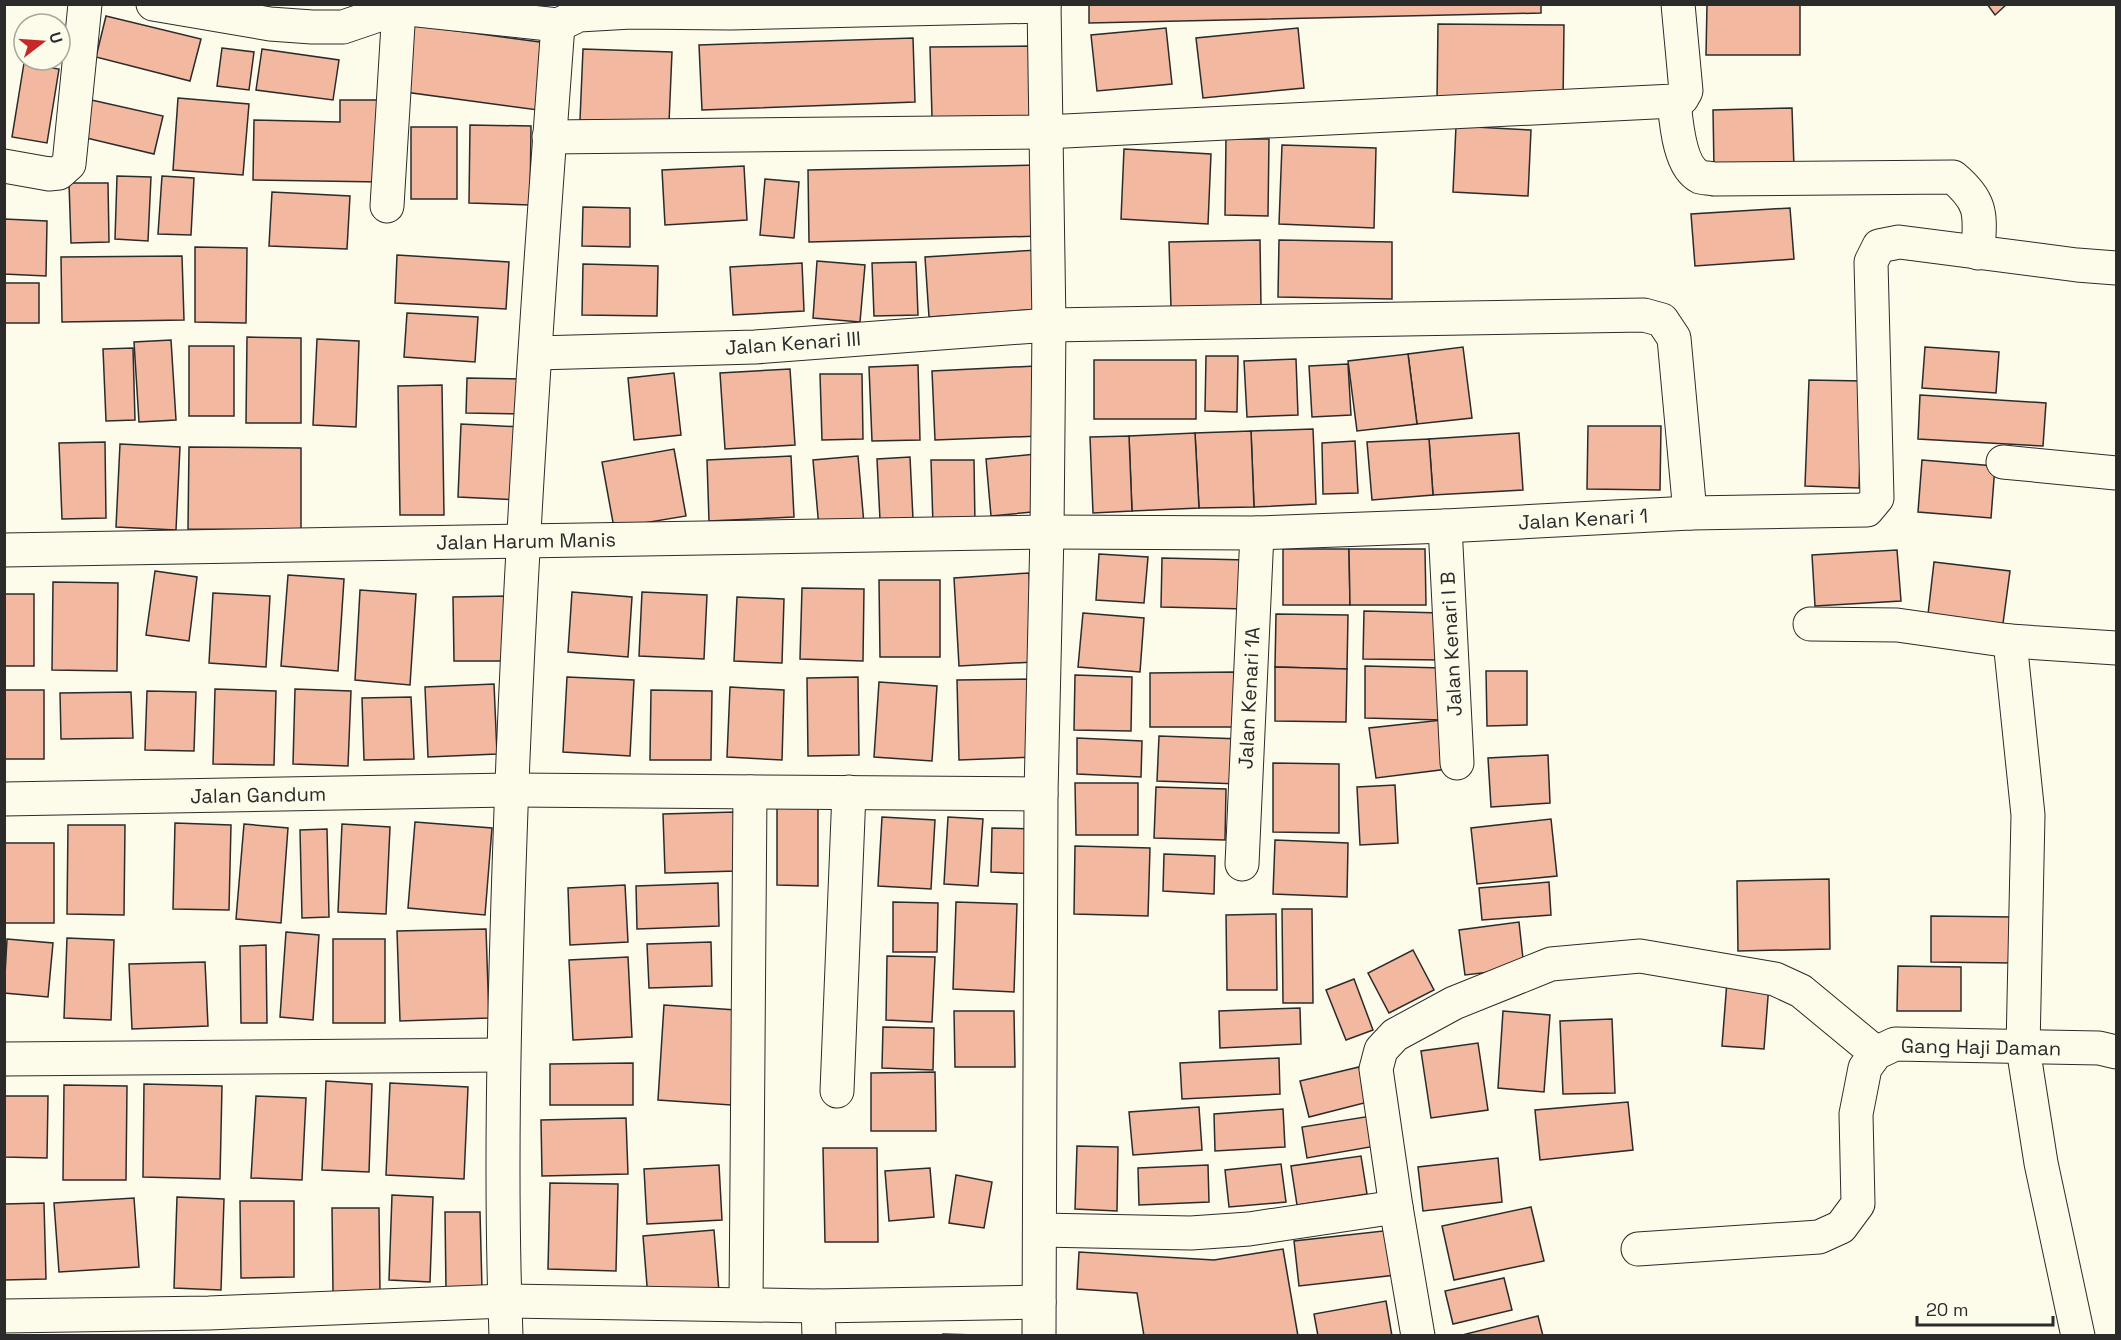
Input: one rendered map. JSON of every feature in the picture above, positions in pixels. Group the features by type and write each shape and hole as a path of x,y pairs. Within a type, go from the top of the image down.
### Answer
{"street":[{"path":"4,166 49,174 59,173 69,164 85,4"},
{"path":"153,4 270,24 343,27 399,8 558,25 579,15 631,8 730,13 1044,5 1049,325 1041,794 1039,1335"},
{"path":"549,137 1045,132 1674,101 1682,98 1686,91 1678,4"},
{"path":"387,206 399,8"},
{"path":"506,1335 503,1055 512,790 523,541 558,25"},
{"path":"1674,101 1678,132 1686,163 1699,176 1714,179 1953,177 1967,189 1978,205 1980,222 1978,253 2116,268"},
{"name":"Jalan Kenari 1","path":"1047,532 1257,532 1445,526 1689,513 1867,510 1877,498 1871,262 1880,246 1899,242 1978,253"},
{"name":"Jalan Kenari III","path":"536,353 754,347 1049,325 1644,315 1662,320 1674,338 1689,513"},
{"path":"2003,462 2116,473"},
{"name":"Jalan Kenari I B","path":"1445,526 1457,763"},
{"name":"Jalan Harum Manis","path":"4,550 1047,532"},
{"name":"Jalan Kenari 1A","path":"1242,864 1257,532"},
{"path":"1810,624 1897,625 2010,641 2116,648"},
{"path":"2010,641 2028,815 2023,1048 2041,1163 2078,1335"},
{"name":"Jalan Gandum","path":"4,799 512,790 1041,794"},
{"path":"746,1304 750,792"},
{"path":"837,1091 849,792"},
{"path":"1418,1335 1376,1069 1381,1050 1395,1035 1454,1003 1551,964 1640,956 1775,979 1801,991 1876,1053"},
{"name":"Gang Haji Daman","path":"1638,1249 1819,1237 1841,1227 1858,1204 1856,1114 1865,1068 1876,1053 1896,1044 2099,1048 2116,1052"},
{"path":"4,1059 503,1055"},
{"path":"1040,1230 1191,1233 1249,1229 1396,1207"},
{"path":"4,1316 209,1313 505,1300 746,1304 819,1321 1039,1302"}],"building":[{"path":"1089,4 1541,4 1541,13 1089,23"},
{"path":"1707,4 1800,4 1800,55 1706,55"},
{"path":"1987,4 2007,4 1995,15"},
{"path":"106,16 201,39 190,81 96,57"},
{"path":"1438,24 1564,25 1563,104 1437,102"},
{"path":"413,25 547,43 538,110 405,92"},
{"path":"1166,28 1172,84 1097,91 1091,35"},
{"path":"1298,28 1304,88 1203,98 1196,38"},
{"path":"913,38 915,102 702,110 699,45"},
{"path":"1033,46 1035,116 932,117 930,47"},
{"path":"222,48 254,52 249,90 217,86"},
{"path":"262,49 339,60 333,100 256,90"},
{"path":"583,49 672,52 669,123 580,120"},
{"path":"23,72 59,72 47,143 12,137"},
{"path":"178,98 249,104 243,175 173,170"},
{"path":"87,99 163,116 154,154 78,136"},
{"path":"340,100 382,100 381,182 253,180 254,120 340,122"},
{"path":"1792,108 1794,168 1714,170 1713,110"},
{"path":"470,125 531,126 530,205 469,203"},
{"path":"1456,126 1531,130 1528,196 1453,192"},
{"path":"411,127 457,127 457,199 411,199"},
{"path":"1226,139 1269,139 1268,216 1225,215"},
{"path":"1282,145 1376,148 1374,228 1279,224"},
{"path":"1124,149 1211,154 1208,224 1121,219"},
{"path":"1041,165 1042,236 809,242 808,170"},
{"path":"744,166 747,220 665,225 662,170"},
{"path":"117,176 151,177 148,241 115,239"},
{"path":"162,176 194,178 191,235 158,234"},
{"path":"765,179 799,182 794,238 760,235"},
{"path":"69,183 108,183 109,242 71,243"},
{"path":"272,192 350,196 347,249 269,246"},
{"path":"583,207 630,208 630,247 582,246"},
{"path":"1790,208 1794,259 1695,266 1691,214"},
{"path":"4,219 47,221 46,276 4,274"},
{"path":"1260,240 1261,306 1171,308 1169,242"},
{"path":"1279,240 1392,242 1392,299 1278,297"},
{"path":"195,247 247,248 246,323 195,322"},
{"path":"1038,250 1042,309 929,317 925,257"},
{"path":"397,255 509,262 506,309 395,303"},
{"path":"182,256 184,320 62,322 61,257"},
{"path":"817,261 865,265 860,322 813,318"},
{"path":"916,262 918,315 874,316 872,263"},
{"path":"802,263 804,311 733,315 730,267"},
{"path":"583,264 658,266 657,316 582,315"},
{"path":"4,283 39,283 39,323 4,323"},
{"path":"407,313 478,317 475,362 404,357"},
{"path":"247,337 301,338 301,423 246,423"},
{"path":"317,339 359,341 356,427 313,425"},
{"path":"171,340 176,420 139,422 134,342"},
{"path":"189,346 234,346 234,416 189,416"},
{"path":"1463,347 1472,418 1417,424 1408,354"},
{"path":"1925,347 1999,352 1996,393 1922,388"},
{"path":"133,348 135,420 106,421 103,349"},
{"path":"1408,354 1417,424 1357,431 1348,361"},
{"path":"1206,356 1238,356 1237,412 1205,411"},
{"path":"1296,359 1298,415 1247,417 1244,361"},
{"path":"1094,360 1196,360 1196,419 1094,419"},
{"path":"1348,364 1351,415 1312,417 1309,366"},
{"path":"918,365 920,440 872,441 869,367"},
{"path":"1036,366 1040,436 935,440 932,371"},
{"path":"790,369 795,445 725,449 720,373"},
{"path":"674,373 681,435 634,440 628,378"},
{"path":"820,374 862,374 863,439 822,440"},
{"path":"467,378 527,379 526,414 466,413"},
{"path":"1809,380 1863,381 1859,488 1805,486"},
{"path":"442,385 444,515 400,515 398,386"},
{"path":"1920,395 2046,403 2043,446 1918,439"},
{"path":"461,424 521,427 518,500 458,497"},
{"path":"1588,426 1661,426 1660,490 1587,489"},
{"path":"1313,429 1316,504 1254,507 1251,431"},
{"path":"1251,431 1254,507 1199,508 1195,433"},
{"path":"1195,433 1199,508 1132,511 1129,436"},
{"path":"1519,433 1523,490 1433,495 1429,439"},
{"path":"1129,436 1132,511 1093,513 1090,437"},
{"path":"1429,439 1433,495 1372,500 1367,442"},
{"path":"1355,441 1358,493 1323,494 1322,443"},
{"path":"105,442 106,518 62,519 59,443"},
{"path":"120,444 180,447 176,530 116,527"},
{"path":"189,447 301,448 301,530 188,529"},
{"path":"674,449 686,516 614,528 602,462"},
{"path":"1036,454 1043,511 991,516 986,459"},
{"path":"791,456 794,517 709,521 707,460"},
{"path":"858,456 864,524 819,528 813,460"},
{"path":"910,457 913,519 880,520 877,459"},
{"path":"931,460 974,460 975,526 933,526"},
{"path":"1922,460 1995,466 1991,518 1918,512"},
{"path":"1283,549 1349,549 1350,605 1283,605"},
{"path":"1349,549 1425,549 1426,605 1350,605"},
{"path":"1897,550 1901,601 1815,606 1812,555"},
{"path":"1099,554 1148,557 1144,603 1096,600"},
{"path":"1162,558 1247,560 1246,609 1161,607"},
{"path":"1934,562 2010,571 2002,631 1927,623"},
{"path":"155,571 197,577 189,641 146,635"},
{"path":"1029,573 1034,662 959,666 954,578"},
{"path":"288,575 344,579 338,671 281,666"},
{"path":"879,580 940,580 940,657 880,657"},
{"path":"53,582 118,583 117,671 52,670"},
{"path":"802,588 864,589 863,661 800,659"},
{"path":"360,590 416,594 410,685 355,680"},
{"path":"572,592 632,597 628,657 568,652"},
{"path":"642,592 707,595 704,659 639,656"},
{"path":"213,593 270,596 266,667 209,663"},
{"path":"4,594 34,594 34,666 4,666"},
{"path":"510,596 511,661 454,661 453,597"},
{"path":"737,597 784,599 782,663 734,661"},
{"path":"1364,611 1442,613 1441,660 1363,659"},
{"path":"1083,613 1144,618 1140,672 1078,667"},
{"path":"1276,614 1348,615 1347,669 1275,667"},
{"path":"1365,666 1443,668 1442,720 1365,718"},
{"path":"1275,667 1347,669 1346,722 1275,721"},
{"path":"1486,671 1527,671 1527,725 1487,726"},
{"path":"1234,672 1234,727 1150,727 1150,673"},
{"path":"1075,675 1132,677 1131,731 1074,730"},
{"path":"567,677 634,680 630,756 563,752"},
{"path":"858,677 859,755 808,756 807,678"},
{"path":"1034,679 1036,757 959,760 957,680"},
{"path":"879,682 937,686 932,761 874,757"},
{"path":"494,684 497,754 428,757 425,687"},
{"path":"730,687 784,690 782,760 727,757"},
{"path":"215,689 276,691 274,765 213,764"},
{"path":"295,689 351,691 348,766 293,764"},
{"path":"4,690 44,690 44,759 4,759"},
{"path":"651,690 712,691 711,760 650,760"},
{"path":"147,691 196,692 194,751 145,750"},
{"path":"131,692 133,738 61,739 60,693"},
{"path":"411,697 414,759 364,760 362,698"},
{"path":"1442,720 1448,769 1376,778 1369,728"},
{"path":"1159,736 1241,739 1239,784 1157,781"},
{"path":"1077,738 1142,741 1141,777 1077,774"},
{"path":"1548,755 1550,803 1491,807 1488,758"},
{"path":"1273,763 1339,764 1339,833 1273,832"},
{"path":"1075,783 1138,783 1138,835 1076,835"},
{"path":"1395,785 1398,843 1360,845 1357,787"},
{"path":"1156,787 1226,789 1225,840 1154,838"},
{"path":"777,807 818,807 818,886 777,885"},
{"path":"735,812 737,871 665,873 663,814"},
{"path":"882,817 935,820 931,889 878,886"},
{"path":"948,817 983,819 978,886 944,884"},
{"path":"1551,819 1557,876 1477,884 1471,828"},
{"path":"415,822 492,828 485,915 408,908"},
{"path":"175,823 231,825 229,910 173,909"},
{"path":"244,824 288,828 281,923 236,919"},
{"path":"342,824 390,827 386,914 338,912"},
{"path":"68,825 125,825 124,915 67,914"},
{"path":"992,828 1040,829 1039,874 991,872"},
{"path":"327,829 329,917 302,918 300,830"},
{"path":"1275,840 1348,843 1347,897 1273,894"},
{"path":"4,843 54,843 54,923 5,923"},
{"path":"1075,846 1150,848 1148,916 1074,914"},
{"path":"1164,854 1215,856 1214,894 1163,891"},
{"path":"1829,879 1830,949 1738,951 1737,881"},
{"path":"1549,882 1551,915 1482,920 1479,888"},
{"path":"718,883 719,926 637,929 636,886"},
{"path":"625,885 628,942 570,945 568,888"},
{"path":"893,902 938,903 937,952 893,952"},
{"path":"956,902 1017,904 1014,992 953,989"},
{"path":"1282,909 1312,909 1313,1003 1283,1003"},
{"path":"1276,914 1277,990 1227,990 1226,915"},
{"path":"1931,916 2013,917 2013,963 1931,962"},
{"path":"1519,922 1524,968 1465,975 1459,930"},
{"path":"486,929 489,1018 400,1021 397,931"},
{"path":"286,932 319,935 313,1020 280,1017"},
{"path":"67,938 114,940 111,1020 64,1018"},
{"path":"7,939 53,943 48,997 4,993"},
{"path":"333,939 385,939 385,1023 333,1023"},
{"path":"711,942 712,986 649,988 647,944"},
{"path":"266,945 267,1023 241,1023 240,946"},
{"path":"1413,950 1434,990 1389,1013 1368,973"},
{"path":"887,956 935,957 932,1022 886,1020"},
{"path":"628,957 632,1037 573,1040 569,960"},
{"path":"205,962 208,1026 132,1029 129,964"},
{"path":"1898,966 1961,967 1961,1011 1897,1011"},
{"path":"1354,979 1373,1030 1346,1040 1326,990"},
{"path":"1727,981 1769,984 1764,1049 1722,1046"},
{"path":"664,1005 736,1010 731,1105 658,1100"},
{"path":"1300,1008 1301,1044 1220,1048 1219,1011"},
{"path":"954,1011 1014,1011 1015,1067 955,1067"},
{"path":"1503,1011 1550,1015 1544,1092 1498,1088"},
{"path":"1612,1019 1615,1093 1563,1094 1560,1021"},
{"path":"883,1027 934,1028 933,1070 882,1068"},
{"path":"1478,1043 1488,1110 1431,1118 1421,1051"},
{"path":"1279,1058 1280,1094 1182,1099 1180,1063"},
{"path":"633,1063 633,1105 550,1105 550,1064"},
{"path":"1359,1067 1368,1102 1309,1117 1300,1081"},
{"path":"935,1072 936,1131 871,1131 871,1073"},
{"path":"326,1081 372,1084 369,1172 322,1170"},
{"path":"390,1083 468,1087 464,1179 386,1175"},
{"path":"144,1084 222,1086 220,1179 143,1177"},
{"path":"64,1085 127,1086 126,1180 63,1180"},
{"path":"4,1096 48,1096 47,1158 4,1157"},
{"path":"256,1096 306,1098 302,1180 251,1178"},
{"path":"1628,1102 1633,1150 1540,1160 1535,1110"},
{"path":"1199,1107 1202,1150 1133,1155 1129,1112"},
{"path":"1283,1109 1285,1147 1215,1151 1214,1114"},
{"path":"1371,1116 1376,1146 1307,1158 1302,1127"},
{"path":"626,1118 628,1174 542,1176 541,1120"},
{"path":"1077,1146 1118,1147 1117,1211 1075,1209"},
{"path":"823,1148 877,1148 878,1242 825,1242"},
{"path":"1361,1156 1367,1194 1297,1205 1291,1166"},
{"path":"1498,1158 1502,1202 1423,1211 1418,1167"},
{"path":"1281,1164 1286,1202 1229,1207 1225,1170"},
{"path":"719,1165 722,1220 647,1224 644,1169"},
{"path":"1208,1165 1209,1202 1139,1205 1138,1168"},
{"path":"930,1168 934,1217 889,1221 885,1171"},
{"path":"956,1175 992,1182 984,1228 949,1223"},
{"path":"550,1183 618,1184 616,1271 548,1269"},
{"path":"392,1195 433,1197 430,1282 389,1280"},
{"path":"177,1197 224,1199 221,1290 174,1288"},
{"path":"134,1198 139,1267 59,1272 54,1203"},
{"path":"240,1201 294,1201 294,1277 241,1278"},
{"path":"44,1203 46,1279 4,1280 4,1204"},
{"path":"1531,1207 1544,1261 1454,1280 1442,1226"},
{"path":"332,1208 379,1208 380,1293 333,1293"},
{"path":"445,1212 480,1212 482,1289 446,1290"},
{"path":"714,1230 719,1292 648,1298 643,1236"},
{"path":"1392,1230 1396,1275 1299,1286 1294,1241"},
{"path":"1283,1249 1298,1336 1144,1336 1137,1293 1077,1289 1079,1252 1214,1260"},
{"path":"1504,1278 1512,1310 1453,1324 1445,1291"},
{"path":"1386,1301 1392,1336 1318,1336 1314,1314"},
{"path":"1538,1316 1543,1336 1462,1336 1462,1335"},
{"path":"943,1334 1009,1336 943,1336"}]}
